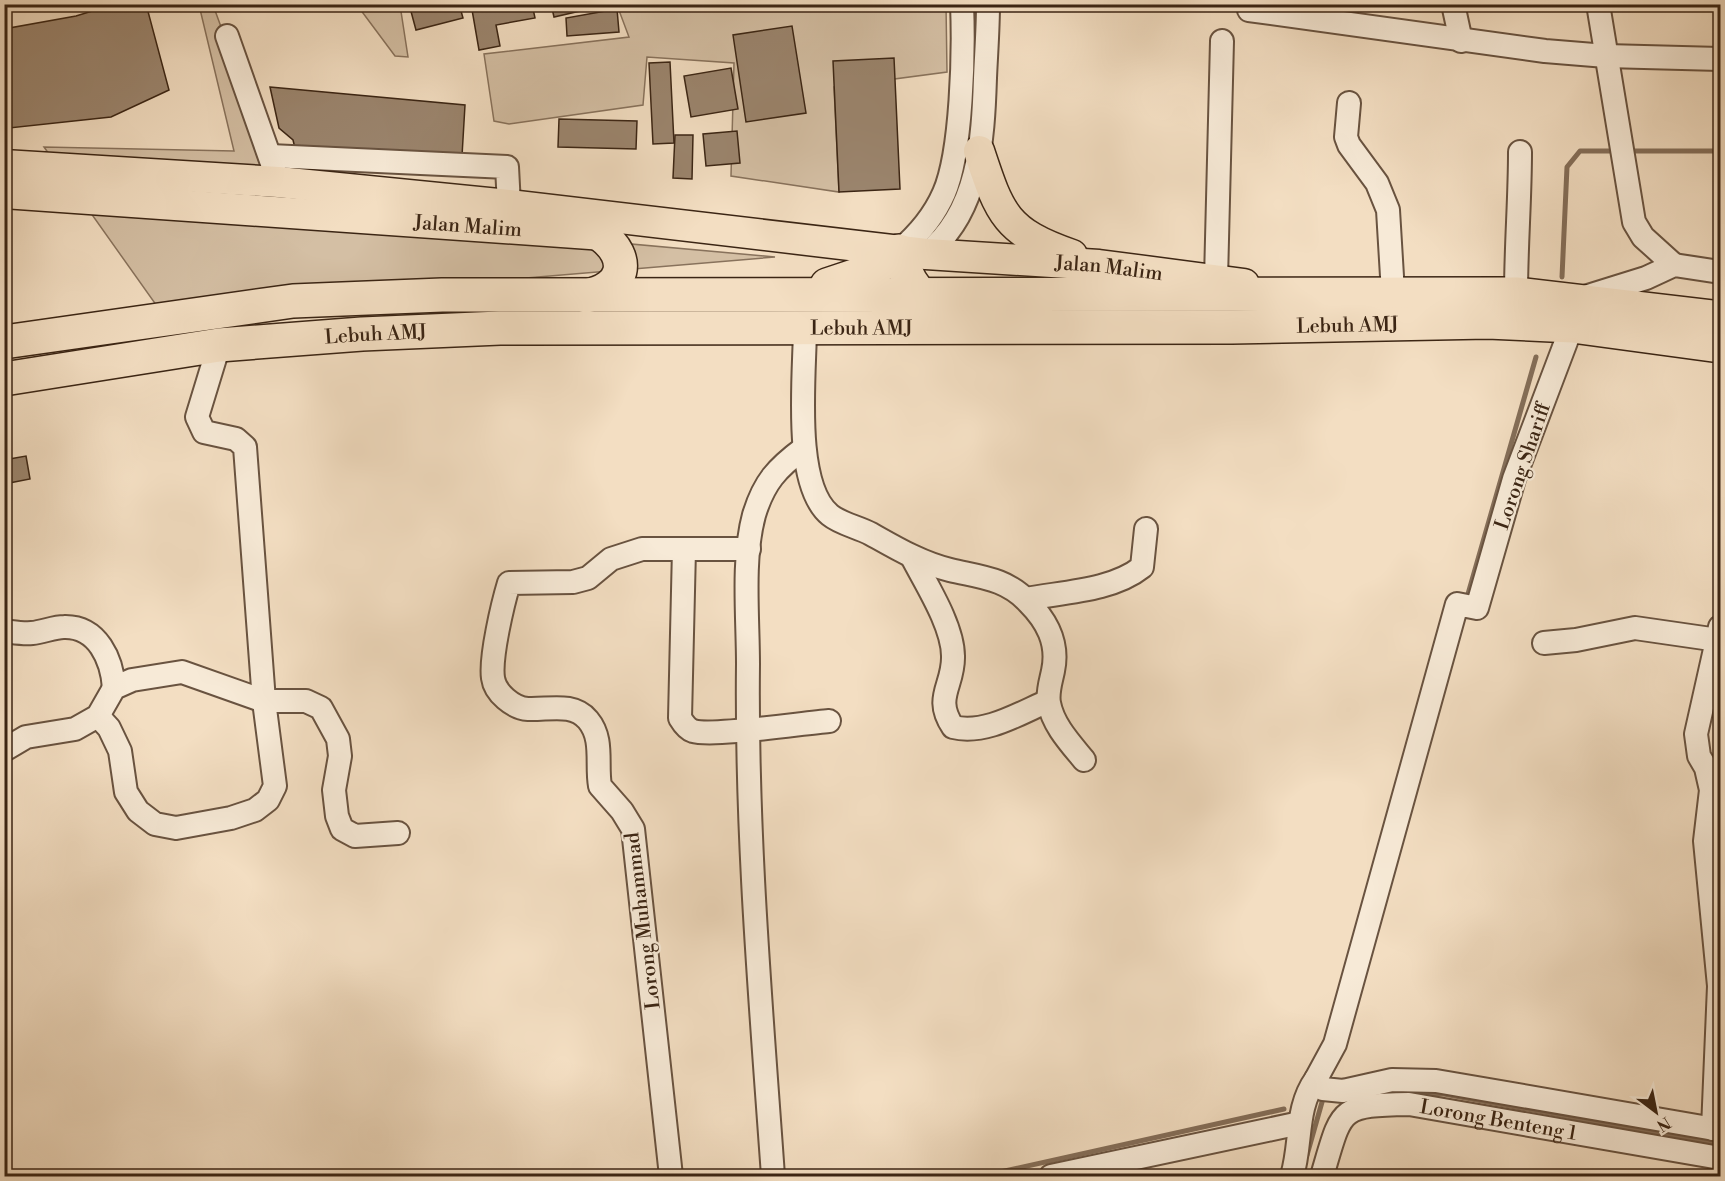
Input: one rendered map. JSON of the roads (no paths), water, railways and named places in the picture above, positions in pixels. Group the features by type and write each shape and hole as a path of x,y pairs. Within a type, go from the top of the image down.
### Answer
{"highway":[{"path":"586,296 601,293 612,286 619,274 620,259 615,245 601,235"},
{"path":"721,295 822,286 840,282 900,260 919,295 954,317 993,328"},
{"name":"Lebuh AMJ","path":"4,342 293,301 442,295 1393,293 1516,294 1572,314 1720,346"},
{"name":"Lebuh AMJ","path":"4,379 219,345 362,334 500,328 805,326 993,328 1488,322 1572,314 1695,313 1720,318"}],"main road":[{"path":"979,151 998,205 1020,232 1043,245 1100,265"},
{"name":"Jalan Malim","path":"4,165 274,169 509,205 900,260"},
{"name":"Jalan Malim","path":"4,193 601,235 900,260 1100,265 1216,279 1291,293"}],"street":[{"path":"900,260 912,240 937,209 951,171 959,105 962,4"},
{"path":"900,260 940,243 962,212 972,185 984,111 988,4"},
{"path":"1453,4 1461,41"},
{"path":"1598,4 1634,222 1643,237 1674,265 1720,272"},
{"path":"1249,10 1304,11 1461,41 1606,56 1720,59"},
{"path":"227,36 274,169"},
{"path":"1216,279 1222,41"},
{"path":"1349,103 1346,137 1349,146 1377,183 1388,210 1392,238 1393,293"},
{"path":"1516,294 1516,250 1520,226 1520,152"},
{"path":"1572,314 1674,265"},
{"name":"Lorong Shariff","path":"1292,1176 1298,1154 1301,1108 1308,1090 1340,1091 1335,1044 1467,606 1572,314"},
{"path":"805,326 804,448 807,475 816,501 831,516 912,557 948,570 994,578 1026,599 1041,617 1050,633 1055,653 1048,701 1055,720 1084,760"},
{"path":"98,716 109,728 120,751 126,792 138,811 155,824 176,828 231,819 255,810 268,800 275,786 264,701 245,447 236,439 204,432 197,417 219,345"},
{"path":"773,1176 758,966 748,728 749,549 754,518 770,477 804,448"},
{"path":"1026,599 1098,586 1133,575 1142,567 1146,529"},
{"path":"749,549 684,549 680,718 693,731 829,721"},
{"name":"Lorong Muhammad","path":"671,1176 633,829 622,811 600,786 599,751 596,734 589,721 579,712 566,708 526,709 514,705 505,698 493,678 502,605 509,583 573,582 588,578 611,559 627,552 684,549"},
{"path":"912,557 950,639 954,657 943,702 946,716 953,727 966,730 983,727 1048,701"},
{"path":"4,631 31,633 65,627 89,633 103,649 113,669 114,688 98,716 75,729 26,737 4,750"},
{"path":"1322,1176 1338,1125 1350,1111 1340,1091 1392,1080 1436,1081 1717,1130 1719,986 1705,841 1711,790 1706,768 1699,756 1696,734 1719,633 1635,628 1576,640 1544,643"},
{"path":"114,688 132,680 182,672 264,701 306,701 321,708 331,721 338,739 340,756 334,790 337,816 342,829 355,836 398,833"},
{"name":"Lorong Benteng 1","path":"1340,1091 1720,1158"},
{"path":"1051,1176 1300,1123"}],"waterway":[{"path":"1562,277 1567,167 1580,151 1617,151"},
{"path":"1629,151 1720,151"},
{"path":"1466,601 1536,357"},
{"path":"1414,1094 1444,1094 1720,1144"},
{"path":"1307,1155 1324,1095"},
{"path":"982,1176 1284,1109"}]}
